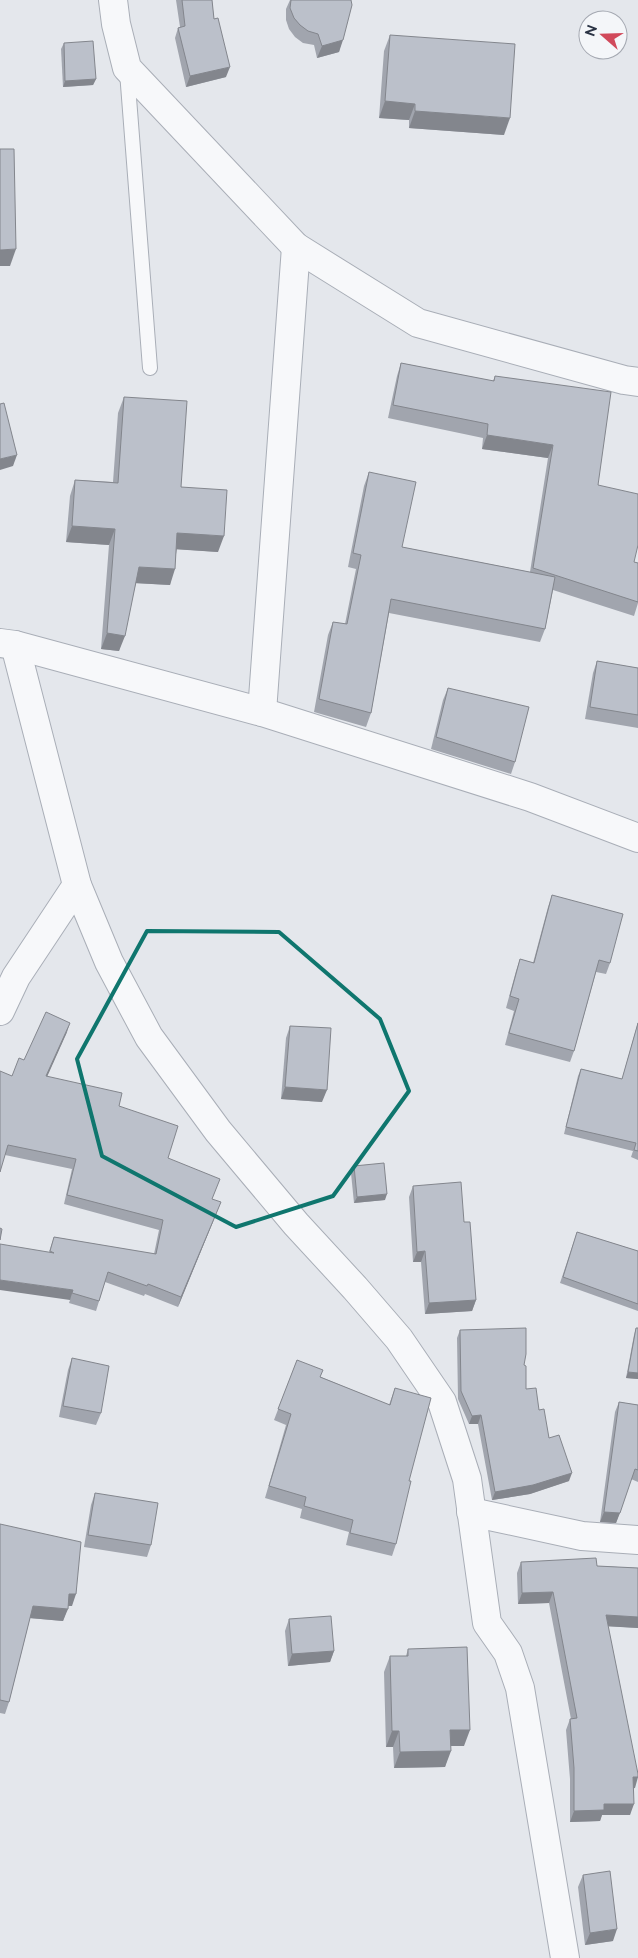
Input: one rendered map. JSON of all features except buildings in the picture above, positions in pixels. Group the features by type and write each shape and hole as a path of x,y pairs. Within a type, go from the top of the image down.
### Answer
{"street":[{"path":"113,0 116,24 127,68 296,247 418,323 624,380 638,382"},
{"path":"262,712 296,247"},
{"path":"7,644 262,712 530,797 638,838"},
{"path":"7,644 77,885 109,962 148,1038 218,1132 296,1224 399,1339 442,1402 466,1479 487,1623 508,1652 520,1688 565,1958"},
{"path":"0,1011 8,972 77,885"},
{"path":"471,1512 582,1536 638,1540"}],"lane":[{"path":"127,68 150,368"}],"highlighted area":[{"path":"147,931 279,932 380,1019 409,1091 333,1196 236,1227 102,1156 77,1059"}]}
